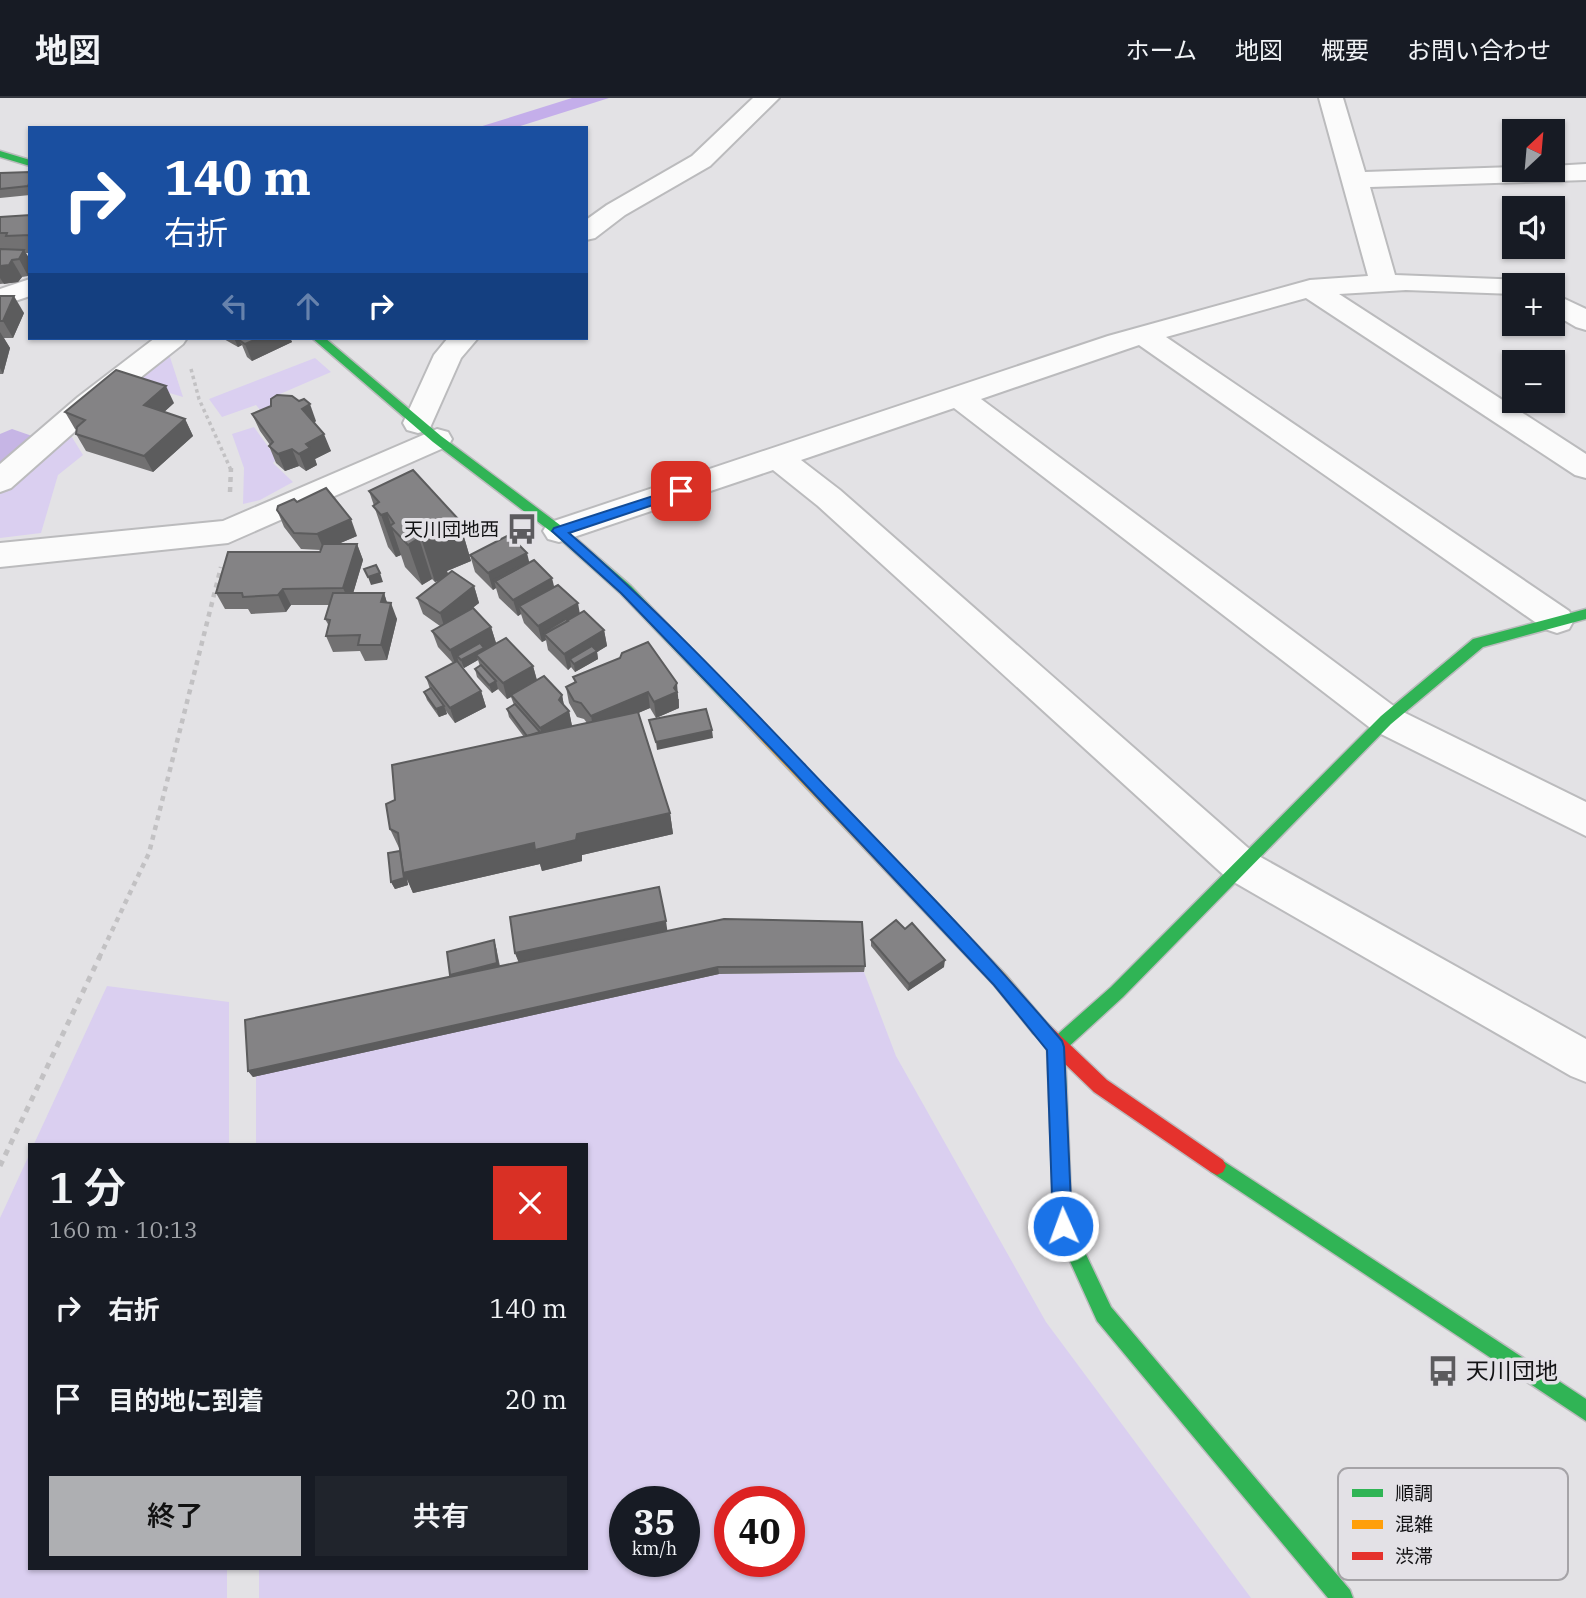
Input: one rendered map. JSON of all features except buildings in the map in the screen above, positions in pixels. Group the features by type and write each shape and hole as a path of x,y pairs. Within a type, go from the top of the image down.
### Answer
{"street":[{"path":"588,231 616,210 701,161 767,98"},
{"path":"1331,98 1384,284"},
{"path":"0,154 28,162"},
{"path":"1355,180 1586,172"},
{"path":"559,531 1143,335 1310,288 1406,282 1502,286"},
{"path":"0,298 28,288"},
{"path":"1310,288 1586,468"},
{"path":"1565,309 1586,321"},
{"path":"1143,335 1571,617"},
{"path":"0,481 88,404 170,340"},
{"path":"320,340 427,431 559,531 626,590 1000,980 1056,1047 1102,1090 1586,1411"},
{"path":"0,555 228,532 427,431 448,355 462,340"},
{"path":"958,396 1386,720 1586,820"},
{"path":"779,459 829,498 1241,866 1586,1062"},
{"path":"1056,1047 1117,992 1386,720 1478,643 1571,617"},
{"path":"1056,1047 1063,1226 1104,1314 1342,1598"}],"path":[{"path":"0,1166 149,853 213,609 228,532 231,469 200,399 189,362"}],"shaded area":[{"path":"572,98 609,98 520,126 482,126"},
{"path":"168,351 183,397 129,381"},
{"path":"315,358 331,372 273,397 283,411 266,417 256,405 222,417 209,399"},
{"path":"254,427 277,459 273,463 293,482 260,500 243,504 244,468 232,434"},
{"path":"12,429 35,437 0,466 0,434"},
{"path":"70,434 83,455 58,475 41,533 0,538 0,493"},
{"path":"864,972 896,1056 1046,1322 1251,1598 259,1598 259,1570 588,1570 588,1143 256,1143 256,1075 719,974"},
{"path":"107,986 229,1002 229,1143 34,1143"},
{"path":"28,1157 28,1570 227,1570 227,1598 0,1598 0,1218"}],"traffic: fast":[{"path":"0,154 28,162"},
{"path":"320,340 437,439 559,531 626,590 745,714"},
{"path":"1056,1047 1117,992 1386,720 1478,643 1586,614"},
{"path":"1056,1047 1063,1226 1104,1314 1342,1598"},
{"path":"1217,1166 1586,1411"}],"traffic: slow":[{"path":"745,714 1000,980 1039,1027"}],"traffic: jam":[{"path":"1039,1027 1100,1086 1217,1166"}],"place":[{"name":"天川団地西","path":"522,529"},
{"name":"天川団地","path":"1443,1371"}],"route":[{"path":"681,491 559,531 626,590 794,763 1000,980 1056,1047 1063,1226"}]}
